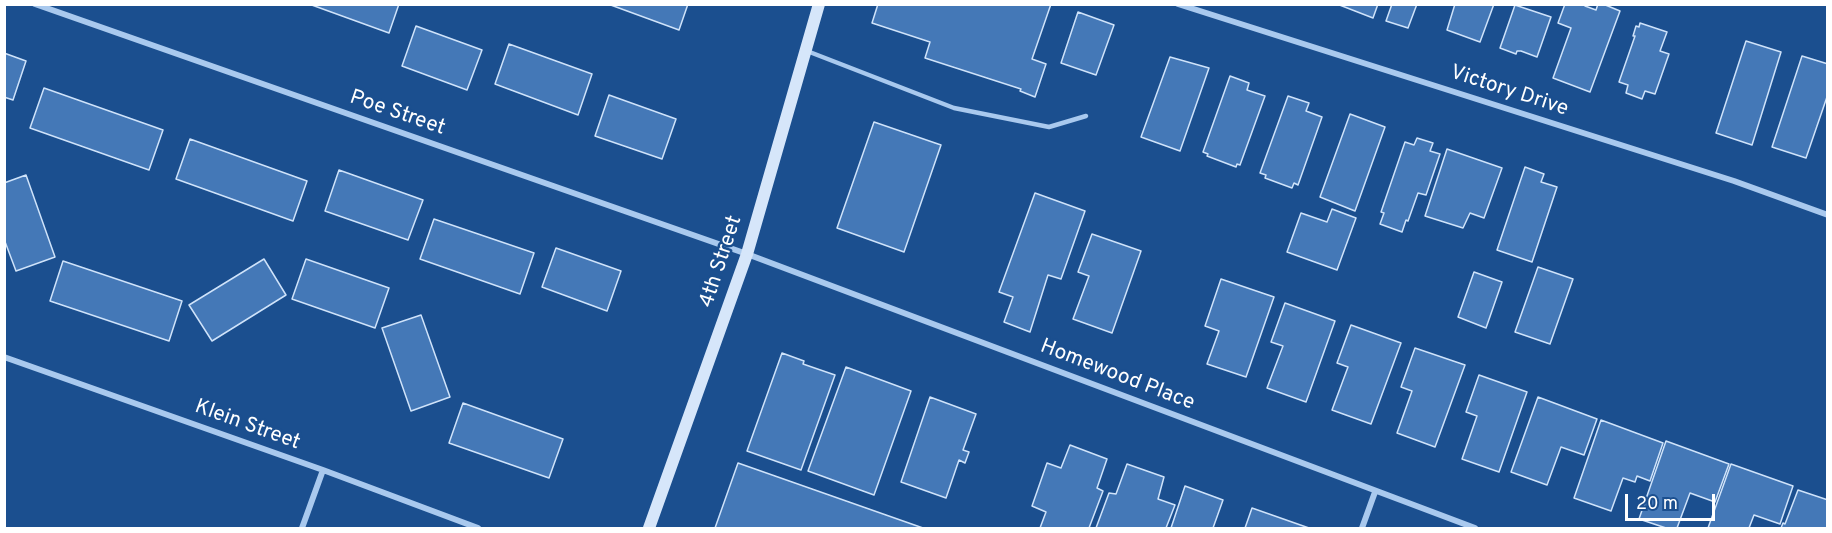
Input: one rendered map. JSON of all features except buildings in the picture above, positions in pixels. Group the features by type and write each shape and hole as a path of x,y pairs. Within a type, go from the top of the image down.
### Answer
{"main road":[{"name":"4th Street","path":"649,528 747,254 819,4"}],"street":[{"name":"Poe Street","path":"35,4 747,254"},
{"name":"Victory Drive","path":"1178,4 1734,181 1827,215"},
{"name":"Homewood Place","path":"747,254 1475,528"},
{"name":"Klein Street","path":"4,357 323,470 478,528"},
{"path":"302,528 323,470"},
{"path":"1362,528 1375,492"}],"lane":[{"path":"807,51 954,108 1049,127 1086,116"}]}
